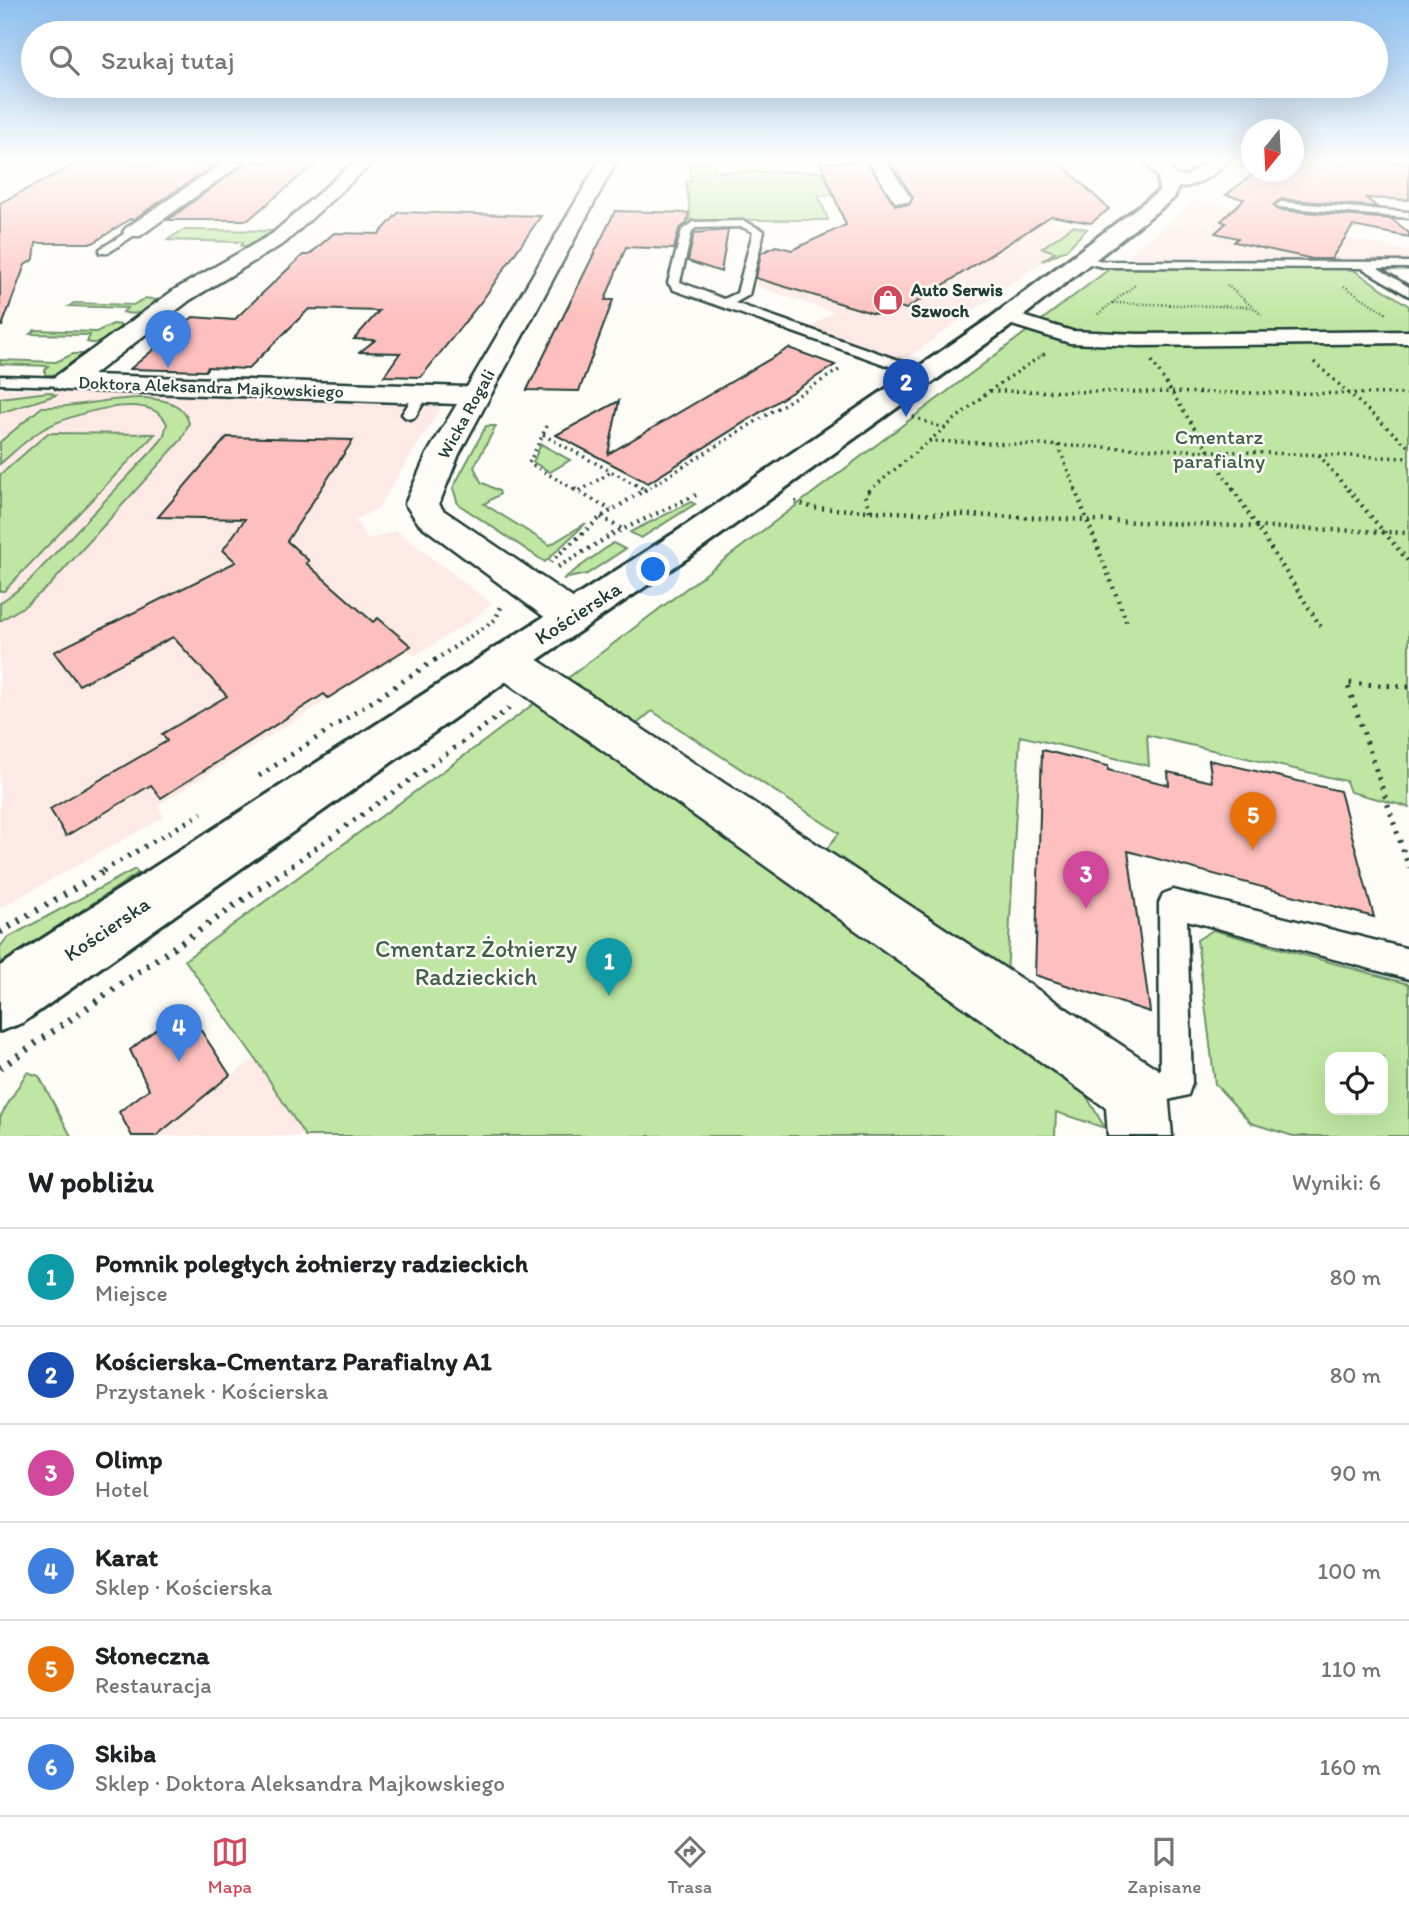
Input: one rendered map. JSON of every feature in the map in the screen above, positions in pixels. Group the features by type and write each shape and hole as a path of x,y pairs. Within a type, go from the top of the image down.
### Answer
{"main road":[{"name":"Kościerska","path":"0,1001 711,525 1006,317 1139,215"}],"street":[{"path":"132,233 158,215"},
{"name":"Doktora Aleksandra Majkowskiego","path":"66,382 182,295 279,238 305,215"},
{"name":"Wicka Rogali","path":"572,617 536,576 431,517 422,504 432,476 578,215"},
{"path":"1006,317 1070,337 1138,340 1409,337"},
{"name":"Doktora Aleksandra Majkowskiego","path":"66,382 416,404 476,396"},
{"path":"506,660 1139,1114"}],"lane":[{"path":"725,303 743,295 760,231 744,225 693,225 687,231 674,283 725,303 925,374"},
{"path":"104,251 132,233"},
{"path":"1081,259 1103,264 1409,265"},
{"path":"1365,266 1409,292"},
{"path":"0,380 66,382"},
{"path":"1139,1114 1177,1083 1173,903 1409,964"}],"path":[{"path":"1224,282 1409,447"},
{"path":"1112,303 1252,307"},
{"path":"1138,340 1321,627"},
{"path":"251,781 495,620 505,601 601,517 847,365"},
{"path":"989,391 1409,394"},
{"path":"903,413 943,428"},
{"path":"547,426 529,463 612,510"},
{"path":"543,435 646,490"},
{"path":"928,441 1409,457"},
{"path":"1058,444 1126,623"},
{"path":"1319,454 1409,562"},
{"path":"580,492 612,472"},
{"path":"788,499 814,508 1409,533"},
{"path":"601,517 623,529"},
{"path":"1409,687 1347,683 1409,868"},
{"path":"0,932 206,810"}],"shaded area":[{"path":"1178,215 1247,215 1409,251 1409,262 1141,261 1127,255"},
{"path":"1044,219 1073,226 1042,248 1056,252 904,360 811,327 833,312 743,282 752,242 791,250 852,220"},
{"path":"0,388 444,403 378,508 355,520 368,539 397,531 491,603 474,619 415,656 408,651 158,805 164,817 0,908"},
{"path":"255,1058 305,1136 155,1136"}],"green space":[{"path":"690,215 826,215 828,220 689,220"},
{"path":"1073,226 1087,229 1066,250 1042,261 1055,252 1042,248"},
{"path":"183,230 279,231 253,246 241,246 243,242 167,240"},
{"path":"1112,267 1352,269 1409,306 1409,807 1350,792 1346,781 1147,735 1149,766 1020,736 1007,976 1076,1078 1105,1128 1056,1112 1055,1136 305,1136 255,1058 185,960 487,739","holes":["652,711 839,833 819,859 629,731"]},
{"path":"146,298 156,300 145,310 133,314 123,312 127,308 69,306 74,303 133,305"},
{"path":"113,324 123,328 97,343 87,342 90,335 30,334 35,330 96,332"},
{"path":"73,354 83,354 84,358 66,370 51,375 45,375 48,366 0,364 0,360 56,362"},
{"path":"49,392 56,395 0,413 0,398"},
{"path":"145,398 172,403 182,411 189,423 182,439 50,585 26,605 0,621 0,603 27,583 152,451 163,438 167,424 158,413 145,408 108,408 70,418 42,430 0,464 0,442 42,407"},
{"path":"486,426 496,426 474,467 481,482 500,494 484,504 550,545 586,523 545,562 458,504 453,488"},
{"path":"48,433 155,434 4,591 0,591 0,475"},
{"path":"541,444 570,460 550,472 533,462"},
{"path":"691,502 695,504 641,538 630,532"},
{"path":"613,543 625,549 587,574 563,579"},
{"path":"135,869 138,873 0,965 0,947 7,938"},
{"path":"1213,930 1409,984 1409,1136 1293,1136 1251,1123 1215,1084 1197,940"},
{"path":"27,1072 39,1076 71,1136 0,1136 0,1117"}],"building":[{"path":"0,215 140,215 93,243 36,243 34,259 25,265 2,326"},
{"path":"175,215 254,215 248,220 168,220"},
{"path":"396,215 541,216 484,298 421,377 384,376 400,353 360,352 375,340 354,339 379,311 309,309 248,369 130,369 193,317 234,320 303,255 309,255 334,233 379,234"},
{"path":"613,215 689,215 687,223 679,229 674,249 626,247 605,300 613,300 579,391 527,390"},
{"path":"842,215 1101,215 1091,223 1051,216 906,309 891,304 875,314 756,278 761,253 776,246 792,250 846,225"},
{"path":"1227,215 1342,215 1392,219 1409,233 1409,237 1353,226 1331,259 1313,259 1234,242 1238,238 1215,233 1226,223 1221,221"},
{"path":"728,230 721,272 688,261 694,233"},
{"path":"789,348 835,365 648,483 556,435 619,401 608,454"},
{"path":"227,437 353,440 287,541 309,561 306,563 373,622 378,618 411,646 328,698 324,694 161,798 151,785 66,836 50,809 167,741 162,734 227,696 173,637 79,685 54,652 236,562 223,550 245,519 158,517"},
{"path":"1042,750 1108,766 1108,770 1169,785 1168,772 1212,782 1209,760 1340,791 1374,917 1128,851 1150,1012 1035,975"},
{"path":"185,1006 230,1075 156,1136 132,1136 119,1112 149,1089 130,1050"}],"place":[{"name":"Auto Serwis Szwoch","path":"888,300"},
{"name":"Skiba","path":"168,368"},
{"name":"Kościerska-Cmentarz Parafialny A1","path":"906,417"},
{"name":"Słoneczna","path":"1253,850"},
{"name":"Olimp","path":"1086,909"},
{"name":"Pomnik poległych żołnierzy radzieckich","path":"609,996"},
{"name":"Karat","path":"179,1062"}],"park label":[{"name":"Cmentarz parafialny","path":"1219,449"},
{"name":"Cmentarz Żołnierzy Radzieckich","path":"476,963"}]}
